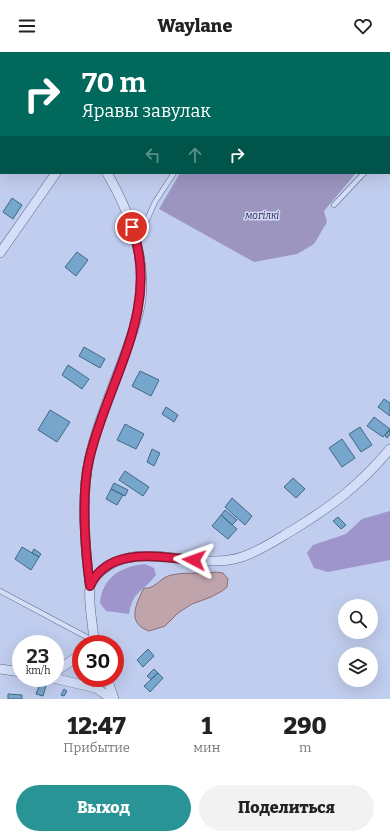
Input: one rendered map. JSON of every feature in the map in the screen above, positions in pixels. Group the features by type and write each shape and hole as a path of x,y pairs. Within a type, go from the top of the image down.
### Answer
{"street":[{"path":"0,252 55,174"},
{"path":"93,635 90,586 86,561 85,524 89,461 138,313 141,299 141,266 137,242 121,197 108,174"},
{"path":"90,586 95,576 106,566 118,560 150,556 214,560 240,557 263,548 329,507 358,485 390,449"},
{"path":"0,669 12,671"},
{"path":"64,681 96,688 113,699"},
{"path":"110,687 113,699"}],"lane":[{"path":"137,242 155,202 173,174"},
{"path":"334,205 363,174"},
{"path":"0,591 80,635"}],"shaded area":[{"path":"390,511 390,560 328,572 314,568 307,553 313,545 346,534 362,519"},
{"path":"145,564 154,568 156,575 133,600 129,614 106,611 100,603 104,587 109,580 114,575 128,567"},
{"path":"186,573 223,573 228,579 227,587 222,591 192,604 178,613 165,626 149,631 142,628 137,623 135,618 136,607 144,588 153,586 168,576"}],"green space":[{"name":"могілкі","path":"179,174 355,174 324,211 327,222 314,244 297,254 254,262 159,209"}],"building":[{"path":"12,198 22,205 13,219 3,212"},
{"path":"77,252 88,260 76,276 65,267"},
{"path":"84,347 105,359 100,368 79,356"},
{"path":"68,365 89,379 82,389 62,375"},
{"path":"140,371 159,380 151,396 132,386"},
{"path":"384,399 390,403 390,416 378,407"},
{"path":"166,407 178,415 174,422 162,414"},
{"path":"50,410 70,422 57,442 38,430"},
{"path":"374,417 390,429 383,437 367,426"},
{"path":"125,424 144,434 136,449 117,440"},
{"path":"360,427 372,445 361,452 349,434"},
{"path":"390,429 390,434 387,438 385,436"},
{"path":"342,439 355,458 342,467 329,448"},
{"path":"152,449 160,453 154,466 147,462"},
{"path":"125,471 149,487 143,496 119,480"},
{"path":"293,478 305,489 296,498 284,487"},
{"path":"114,483 128,490 125,496 111,489"},
{"path":"111,489 123,495 117,505 106,499"},
{"path":"232,498 252,516 245,525 225,507"},
{"path":"225,510 237,520 232,525 221,515"},
{"path":"221,515 237,529 228,539 212,526"},
{"path":"338,517 346,525 341,529 333,521"},
{"path":"22,547 39,557 31,570 15,559"},
{"path":"34,549 41,554 39,557 32,553"},
{"path":"148,649 154,656 143,667 137,660"},
{"path":"154,669 158,673 151,679 147,676"},
{"path":"158,673 163,678 150,692 144,686"},
{"path":"39,687 46,687 43,696 36,694"},
{"path":"64,689 67,691 64,696 61,695"},
{"path":"8,694 22,695 22,699 8,699"}],"route":[{"path":"132,227 137,242 141,266 141,299 135,326 105,408 89,461 85,524 86,561 90,586 95,576 106,566 118,560 150,556 194,560"}]}
